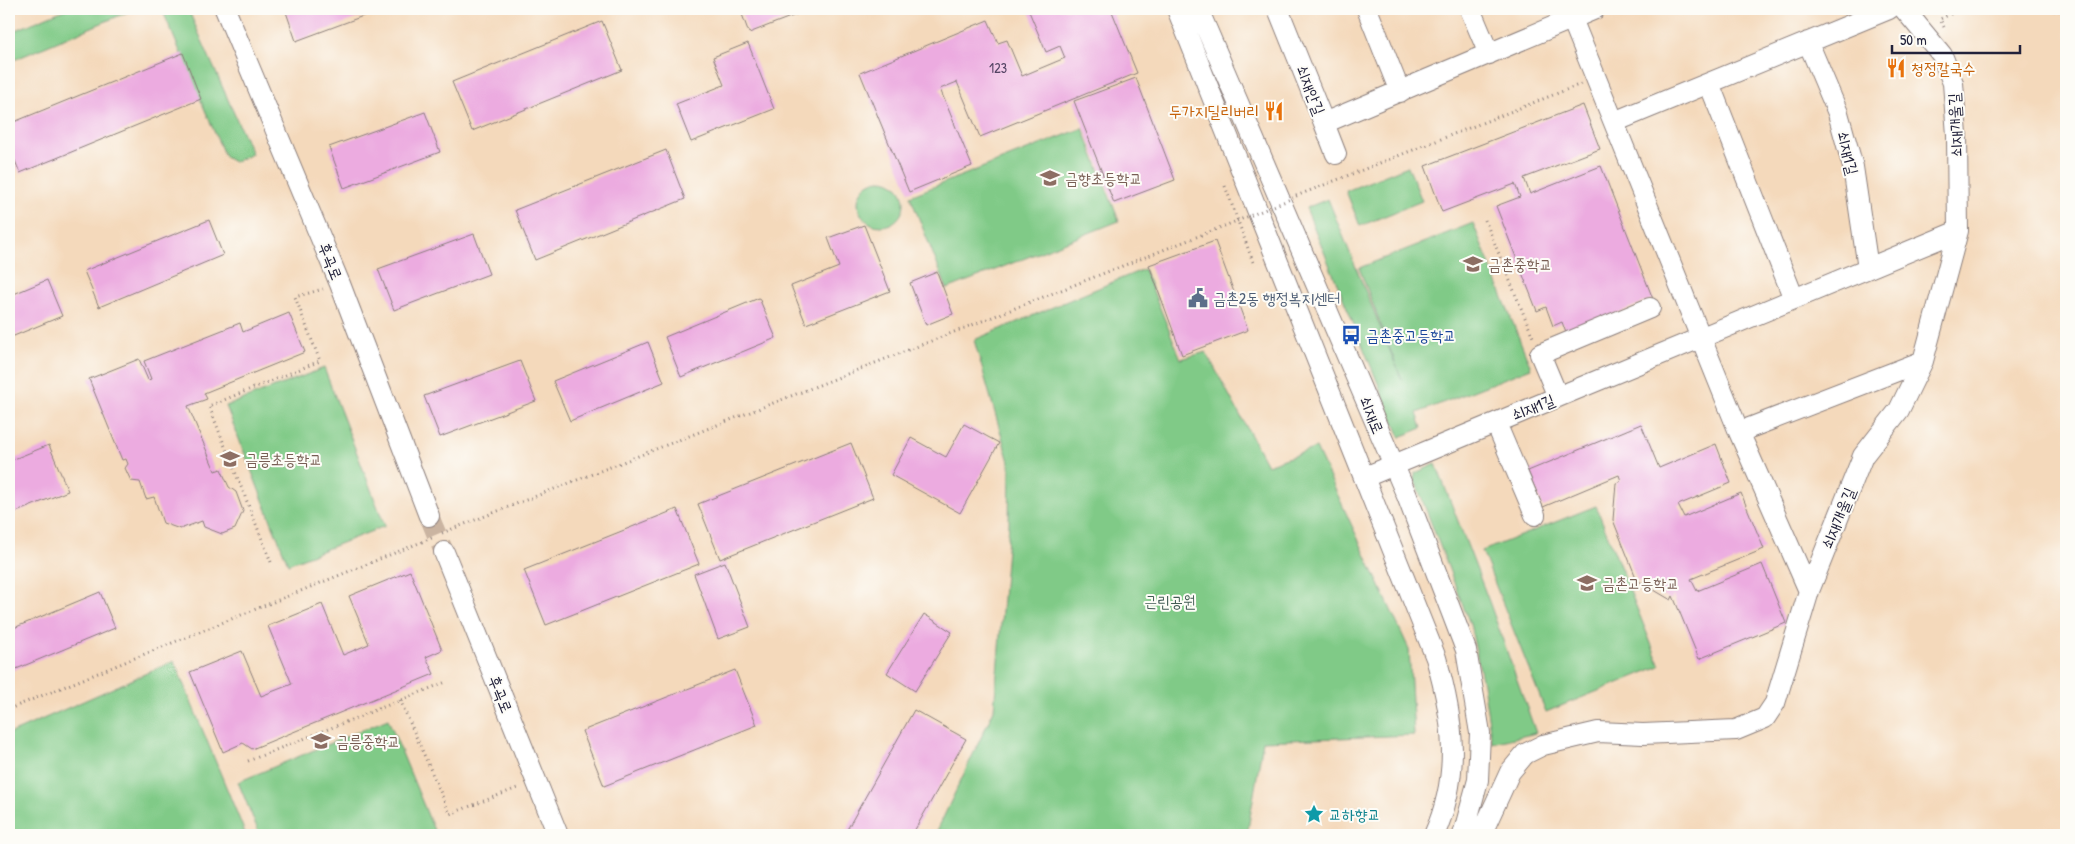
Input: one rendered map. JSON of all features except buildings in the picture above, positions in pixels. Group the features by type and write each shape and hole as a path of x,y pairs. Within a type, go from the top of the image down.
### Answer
{"street":[{"name":"후곡로","path":"225,9 340,284 429,516"},
{"path":"1177,9 1436,658 1446,692 1453,733 1452,776 1434,835"},
{"name":"쇠재로","path":"1198,9 1394,465 1466,650 1480,733 1478,780 1463,835"},
{"name":"쇠재안길","path":"1278,9 1324,123 1490,54 1570,13 1595,9"},
{"path":"1367,9 1400,92"},
{"path":"1470,9 1490,54"},
{"path":"1614,122 1890,9"},
{"name":"쇠재개울길","path":"1482,835 1510,772 1525,754 1543,745 1598,732 1643,734 1736,730 1764,718 1776,704 1809,591 1863,456 1899,410 1923,360 1958,231 1957,135 1953,83 1942,54 1904,9"},
{"path":"1570,13 1700,338 1809,591"},
{"name":"쇠재1길","path":"1808,42 1838,113 1853,167 1868,268"},
{"path":"1710,83 1794,299"},
{"path":"1324,123 1336,154"},
{"name":"쇠재1길","path":"1365,477 1958,231"},
{"path":"1558,397 1540,354 1650,308"},
{"path":"1739,432 1923,360"},
{"path":"1496,422 1535,515"},
{"name":"후곡로","path":"444,552 558,835"}],"path":[{"path":"1944,28 1940,19 1961,9 2066,11"},
{"path":"1129,265 1596,78"},
{"path":"1225,186 1253,262"},
{"path":"1485,220 1540,354"},
{"path":"9,709 438,535 1237,221"},
{"path":"271,562 209,406 320,362 295,297 340,284"},
{"path":"248,761 446,682"},
{"path":"400,700 450,814 536,781"}],"green space":[{"path":"66,9 135,9 9,62 9,33"},
{"path":"162,9 188,9 252,154 234,162 225,157"},
{"path":"1083,128 1119,221 947,289 910,196"},
{"path":"1408,166 1422,201 1360,226 1346,191"},
{"path":"881,180 894,184 900,190 904,203 900,216 894,222 881,226 868,222 862,216 858,203 862,190 868,184"},
{"path":"1328,199 1402,380 1359,268 1473,223 1531,368 1417,413 1422,428 1400,437 1306,208"},
{"name":"근린공원","path":"1144,269 1181,359 1206,352 1267,465 1316,448 1409,649 1414,735 1263,741 1247,835 935,835 994,710 1009,524 1010,465 974,340"},
{"path":"324,368 385,526 288,564 226,406"},
{"path":"1436,464 1490,604 1536,733 1492,743 1483,684 1470,624 1415,481 1415,473"},
{"path":"1596,506 1660,666 1546,712 1482,551"},
{"path":"174,661 246,835 9,835 9,734"},
{"path":"388,719 436,835 260,835 238,782"}],"tunnel":[{"path":"429,516 444,552"}],"place":[{"name":"청정칼국수","path":"1896,68"},
{"name":"두가지딜리버리","path":"1274,111"},
{"name":"금향초등학교","path":"1050,178"},
{"name":"금촌중학교","path":"1473,264"},
{"name":"금촌2동 행정복지센터","path":"1198,298"},
{"name":"금촌중고등학교","path":"1351,335"},
{"name":"금릉초등학교","path":"230,459"},
{"name":"금촌고등학교","path":"1587,583"},
{"name":"금릉중학교","path":"321,741"},
{"name":"교하향교","path":"1314,814"}]}
